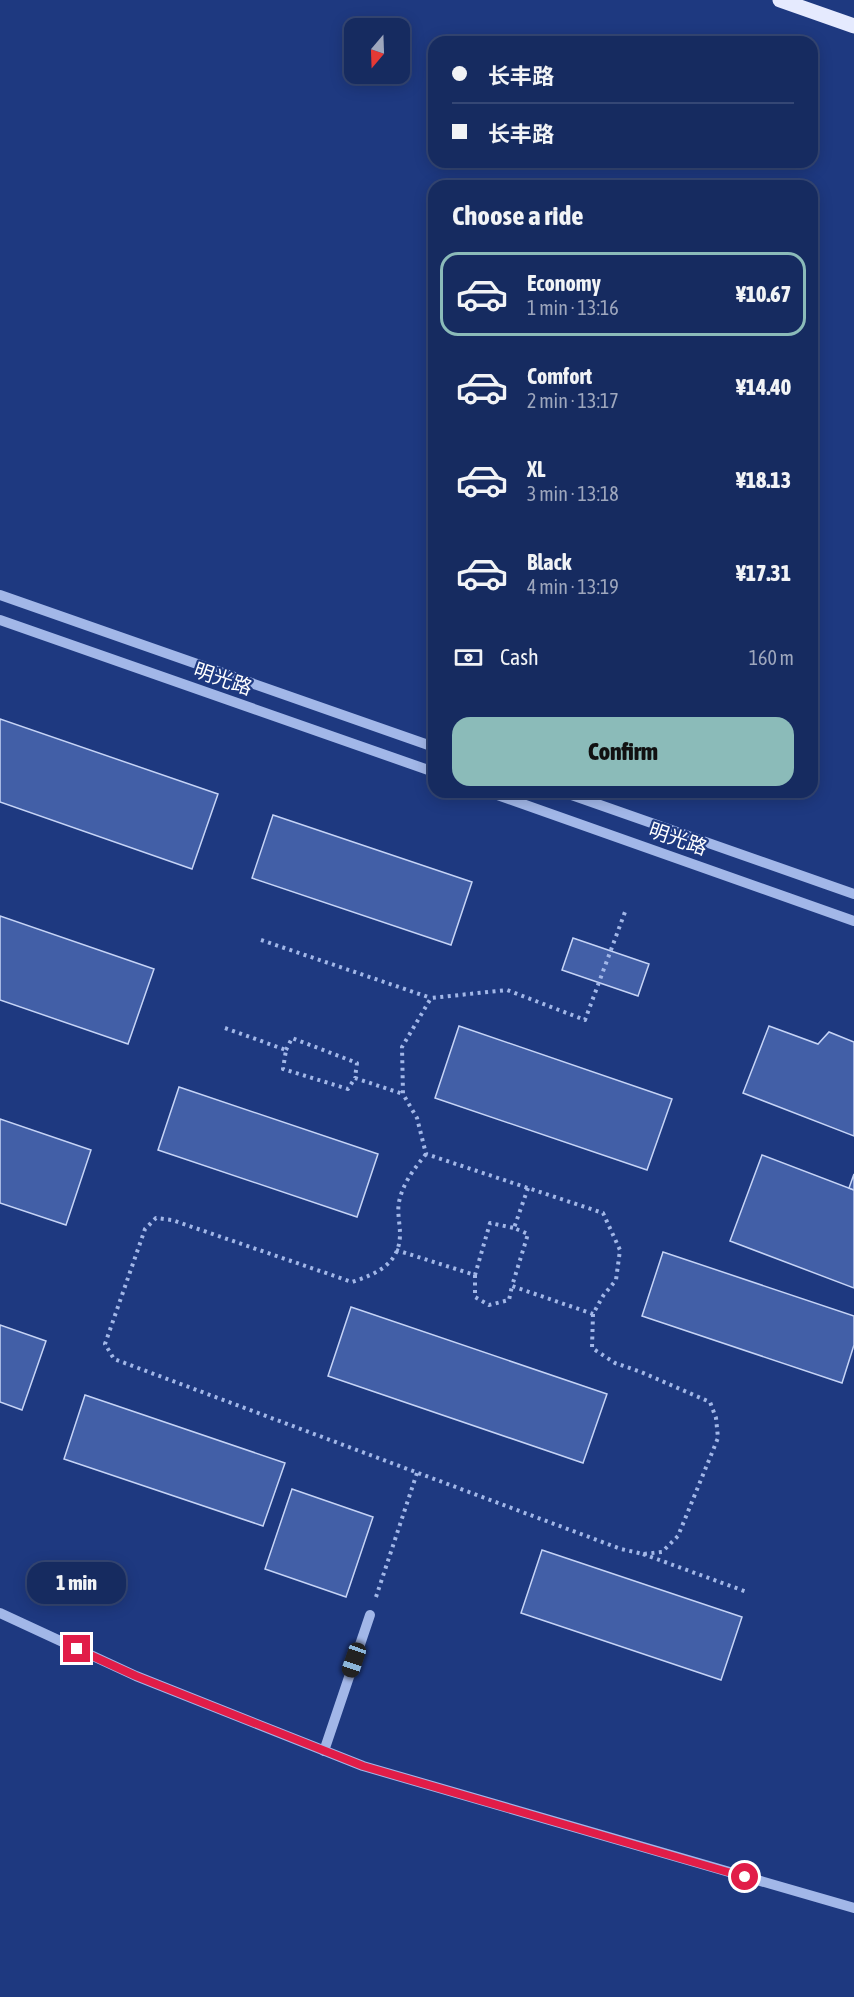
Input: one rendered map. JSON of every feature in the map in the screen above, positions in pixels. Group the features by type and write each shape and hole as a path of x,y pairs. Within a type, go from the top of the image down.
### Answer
{"main road":[{"path":"780,0 854,26"}],"street":[{"name":"明光路","path":"0,595 428,745"},
{"name":"明光路","path":"0,620 428,770"},
{"name":"明光路","path":"506,798 854,921"},
{"name":"明光路","path":"580,798 854,894"},
{"path":"0,1613 136,1676 363,1766 854,1908"},
{"path":"324,1751 370,1615"}],"path":[{"path":"261,940 431,998 507,990 585,1020 625,912"},
{"path":"426,1154 417,1118 403,1094 402,1047 431,998"},
{"path":"225,1028 286,1050"},
{"path":"292,1038 357,1063 355,1078 348,1089 283,1069 286,1050 292,1038"},
{"path":"355,1078 403,1094"},
{"path":"426,1154 603,1213 620,1250 616,1280 603,1296 593,1314 592,1348 615,1363 710,1402 716,1418 718,1438 678,1536 662,1552 643,1554"},
{"path":"426,1154 408,1177 398,1204 400,1238 392,1261 375,1274 352,1282 172,1220 156,1218 145,1229 105,1344 114,1359 621,1549 643,1554 747,1592"},
{"path":"514,1228 528,1188"},
{"path":"490,1223 514,1228 528,1234 509,1300 489,1305 475,1297 475,1275 490,1223"},
{"path":"396,1250 475,1275"},
{"path":"512,1286 593,1314"},
{"path":"370,1615 417,1473"}],"building":[{"path":"0,719 218,794 192,869 0,802"},
{"path":"273,815 472,882 451,945 252,878"},
{"path":"0,916 154,969 128,1044 0,1000"},
{"path":"573,938 649,964 638,996 562,970"},
{"path":"459,1026 672,1099 647,1170 435,1098"},
{"path":"769,1026 818,1044 829,1032 854,1042 854,1136 743,1093"},
{"path":"179,1087 378,1154 357,1217 158,1150"},
{"path":"0,1119 91,1150 66,1225 0,1203"},
{"path":"762,1155 854,1190 854,1288 730,1241"},
{"path":"854,1174 854,1190 849,1188"},
{"path":"663,1252 854,1316 854,1345 842,1383 642,1316"},
{"path":"351,1307 607,1394 583,1463 328,1376"},
{"path":"0,1325 46,1341 22,1410 0,1402"},
{"path":"85,1395 285,1463 263,1526 64,1459"},
{"path":"292,1489 373,1517 346,1597 265,1569"},
{"path":"542,1550 742,1617 721,1680 521,1613"}],"route":[{"path":"77,1649 136,1676 363,1766 745,1877"}]}
